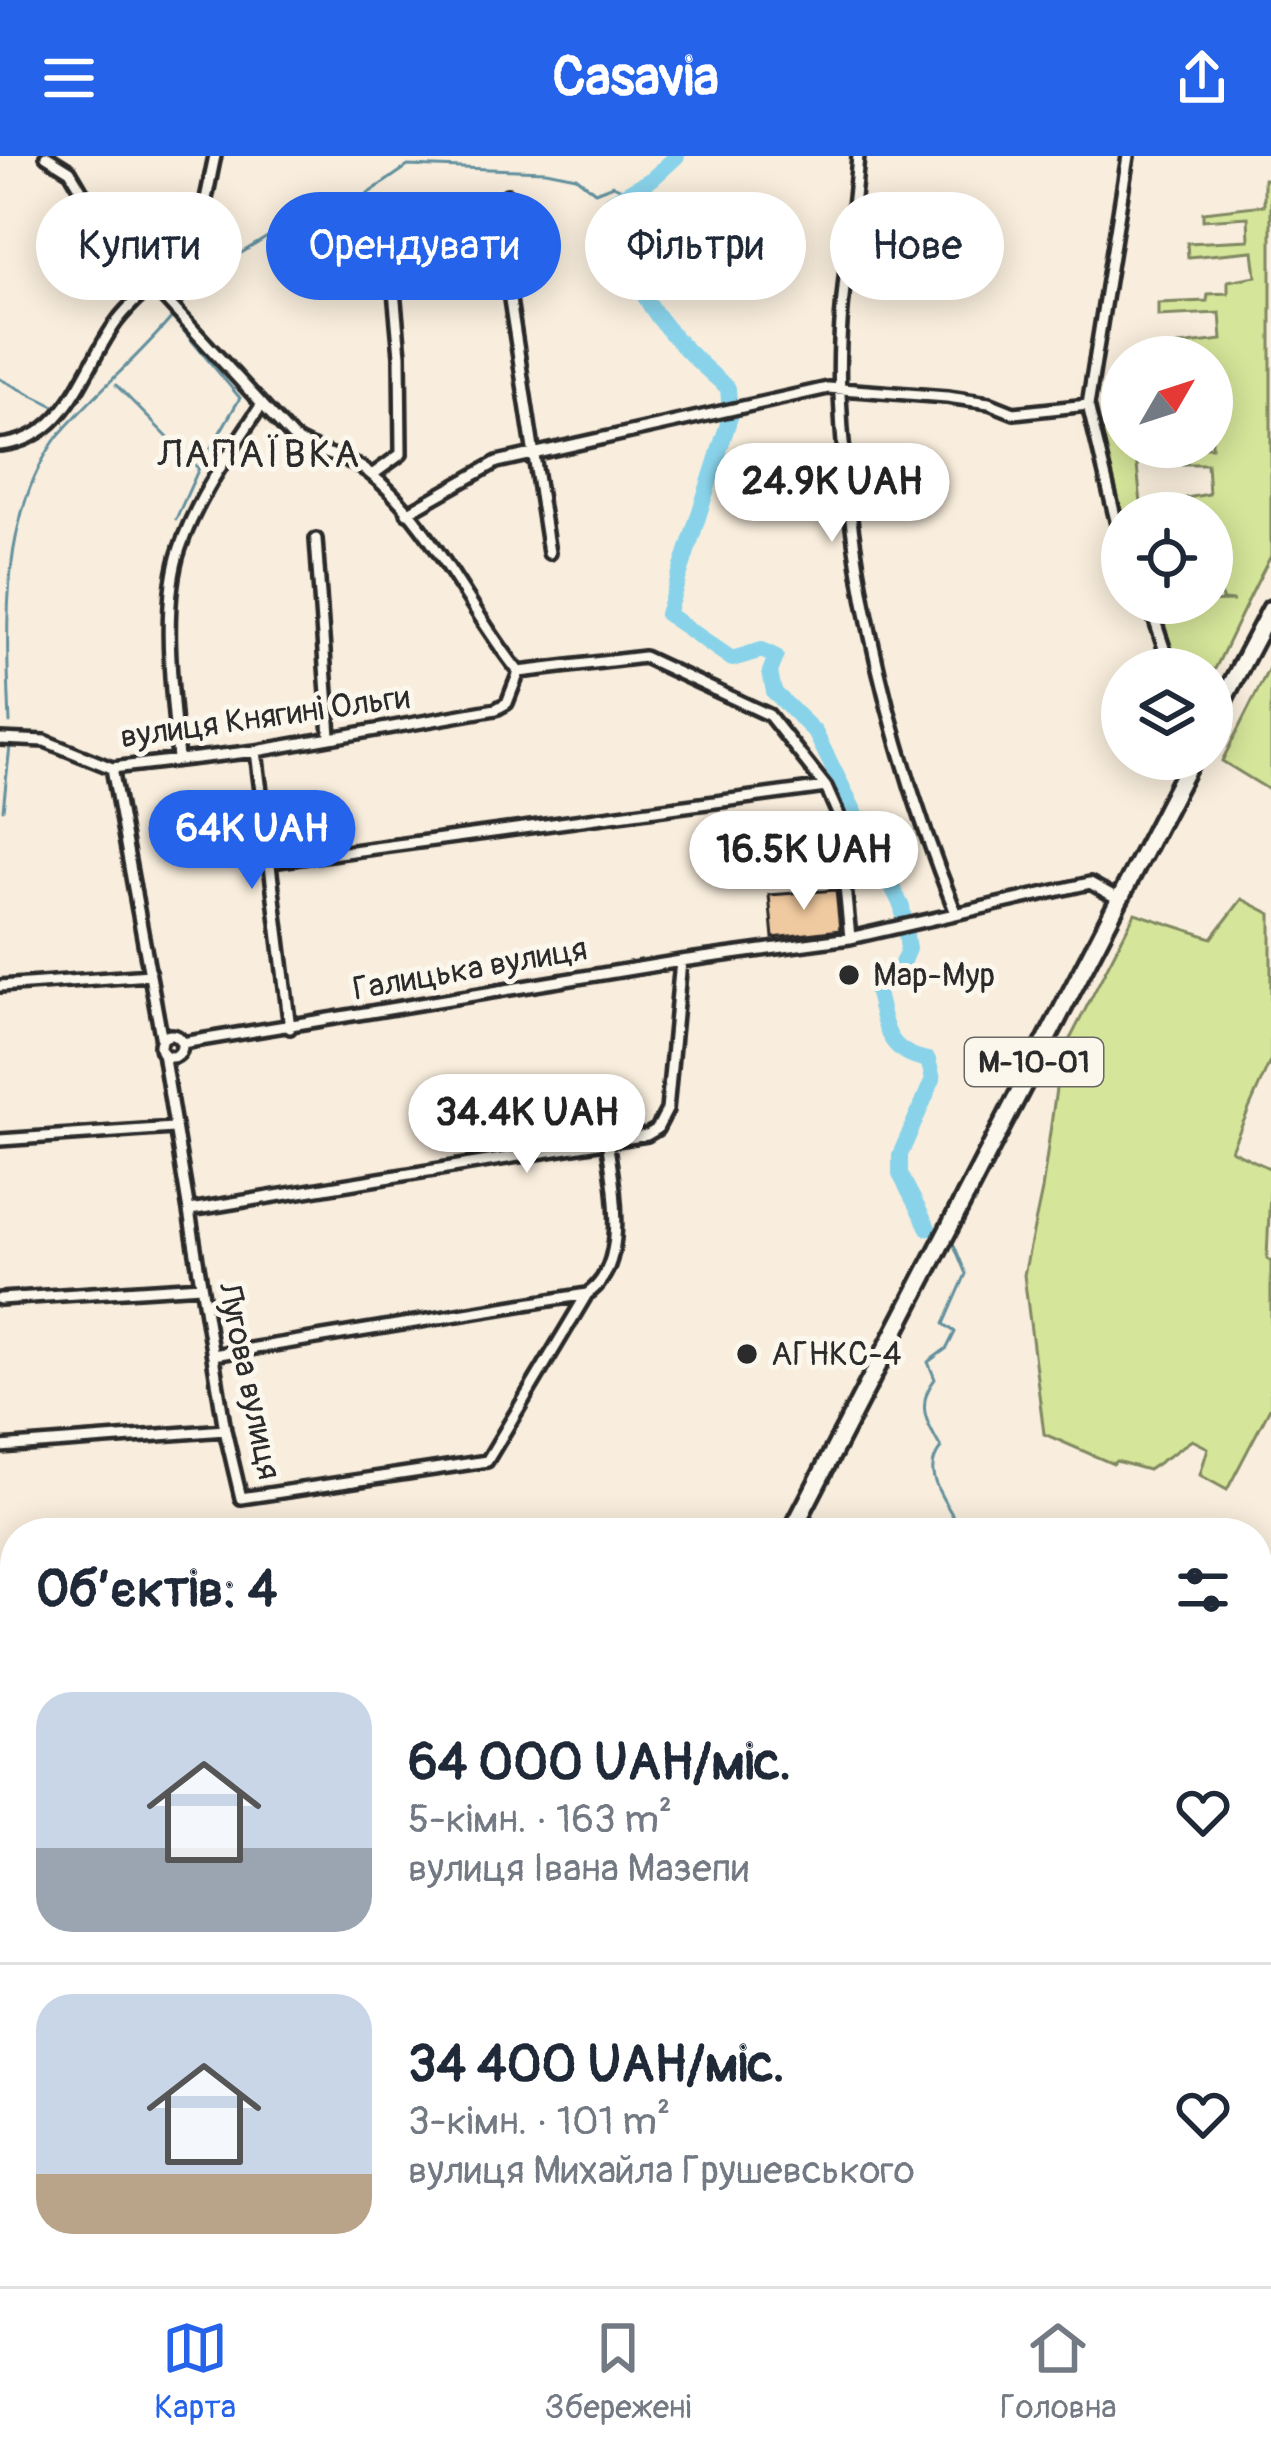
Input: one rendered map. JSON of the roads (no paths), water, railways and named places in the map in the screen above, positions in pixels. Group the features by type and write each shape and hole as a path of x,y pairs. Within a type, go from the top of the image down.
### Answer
{"highway":[{"path":"1233,681 1271,609"},
{"name":"М-10-01","path":"798,1518 1181,780"}],"street":[{"path":"46,156 70,172 82,192"},
{"path":"70,172 75,156"},
{"path":"207,192 215,156"},
{"path":"859,156 840,390 857,567 902,766 956,913"},
{"path":"1109,492 1088,405 1128,156"},
{"path":"0,445 15,443 61,415 115,323 139,300"},
{"path":"167,300 309,449 372,475 406,513 519,672 644,658 769,716 826,787 838,814 850,938"},
{"path":"372,475 401,454 395,300"},
{"path":"509,300 549,553"},
{"path":"406,513 486,466 531,452 828,388 947,397 1014,412 1088,405"},
{"path":"178,759 169,650 177,553 198,503 262,404"},
{"path":"316,539 329,736"},
{"name":"вулиця Княгині Ольги","path":"0,739 45,741 112,768 256,751 496,709 507,703 519,672"},
{"path":"256,751 290,1028"},
{"path":"112,768 162,1041 172,1035 182,1043 175,1057 163,1053"},
{"path":"271,862 826,787"},
{"name":"Галицька вулиця","path":"182,1043 850,938 1090,883 1117,898"},
{"path":"190,1210 647,1135 657,1129 668,1110 681,961"},
{"path":"0,986 150,975"},
{"name":"Лугова вулиця","path":"162,1041 172,1128 241,1498 487,1461 587,1294"},
{"path":"0,1140 172,1128"},
{"path":"213,1355 587,1294 602,1279 618,1228 607,1140"},
{"path":"0,1299 201,1286"},
{"path":"0,1448 225,1430"}],"waterway":[{"path":"677,156 652,179 611,202 627,260 651,306 684,347 728,388 729,401"},
{"path":"179,308 207,274 300,217 357,201 408,166 546,171 576,177 595,192"},
{"path":"595,192 613,185 629,192"},
{"path":"10,723 11,574 16,537 38,468 57,437 173,316"},
{"path":"172,317 240,398 176,519"},
{"path":"0,379 56,407"},
{"path":"116,385 197,467"},
{"path":"731,414 667,614 732,659 762,650 776,657 770,672 774,692 815,732 902,907 908,949 895,980 876,989 895,1044 928,1060 933,1079 900,1155 900,1174 928,1228"},
{"path":"3,810 10,746"},
{"path":"954,1245 966,1274 944,1324 955,1332 947,1348 928,1362 935,1379 924,1405 941,1448 933,1475 954,1518"}],"place":[{"name":"Мар-Мур","path":"849,975"},
{"name":"АГНКС-4","path":"747,1354"}],"district":[{"name":"ЛАПАЇВКА","path":"260,454"}]}
